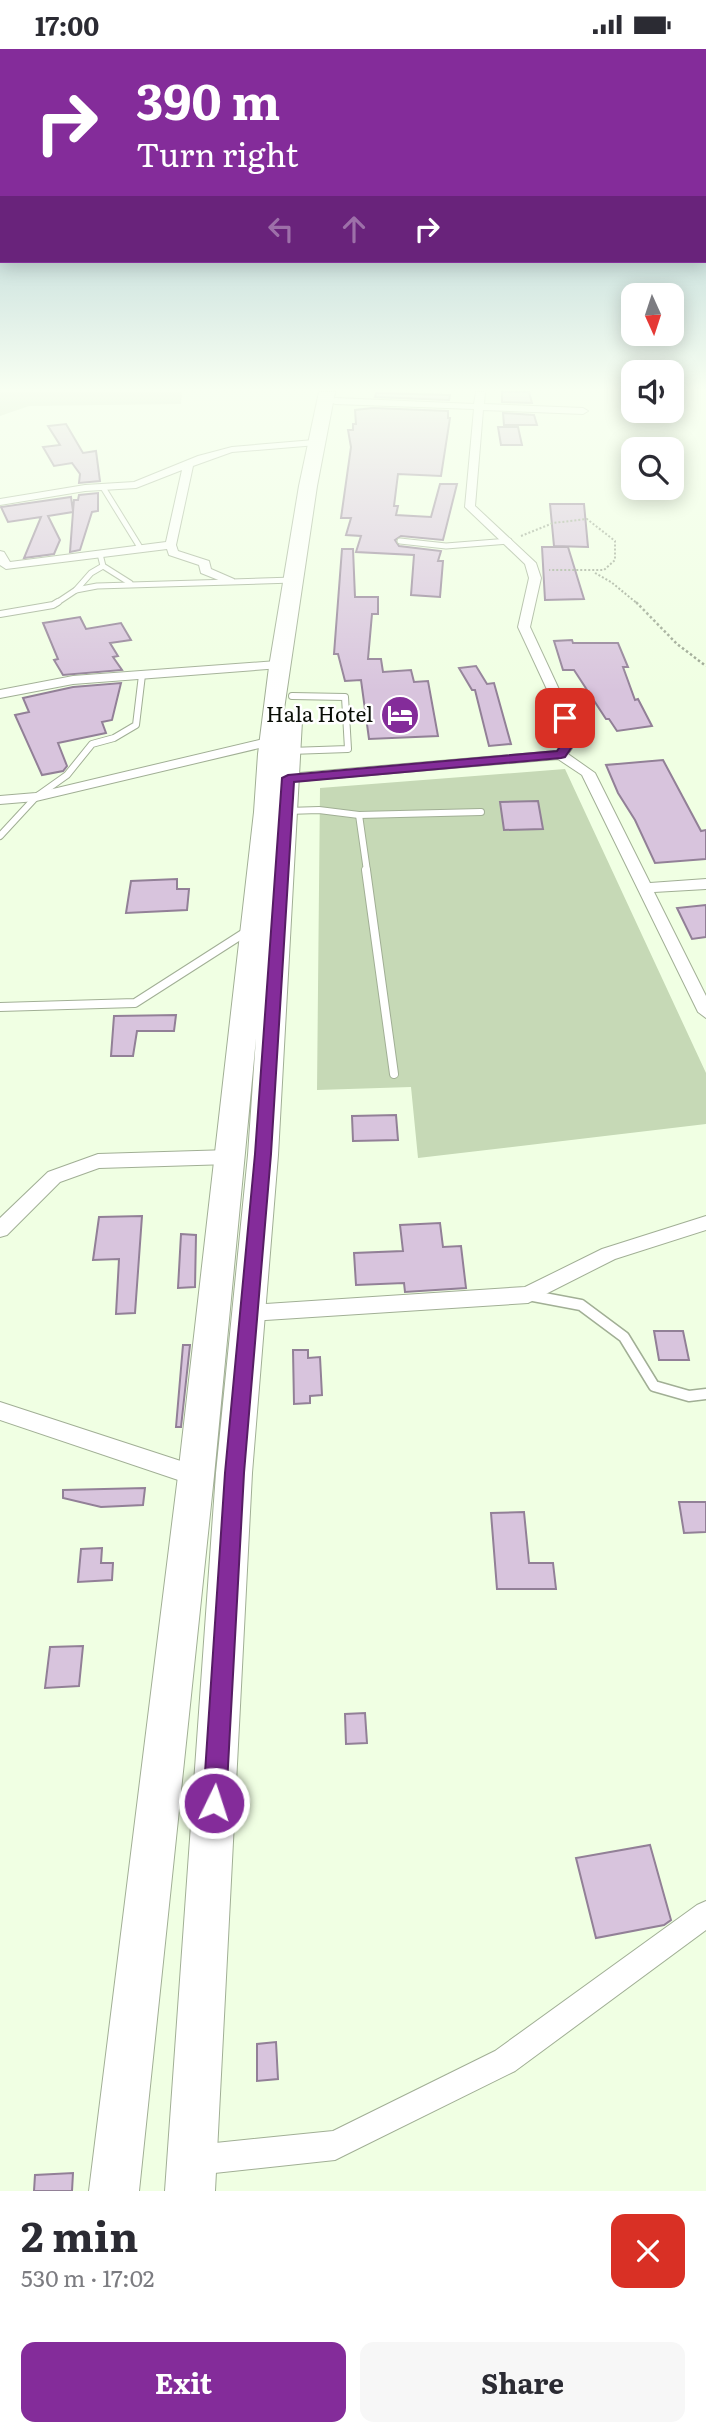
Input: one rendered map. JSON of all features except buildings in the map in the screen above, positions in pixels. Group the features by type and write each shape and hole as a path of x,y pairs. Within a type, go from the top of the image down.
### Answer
{"main road":[{"path":"191,2176 234,1473 263,1154 269,890 266,812 285,763 277,665 306,492"},
{"path":"114,2191 196,1476 254,927 269,890 319,492"}],"street":[{"path":"0,502 61,492"},
{"path":"182,492 171,545 173,553 195,558 205,563 205,571 230,581"},
{"path":"471,492 470,507 530,563 536,578 524,627 557,698 572,738 561,755"},
{"path":"0,554 6,566 101,560 141,549 171,545"},
{"path":"0,694 73,680 277,665"},
{"path":"0,800 285,763 561,755 587,773 706,1012"},
{"path":"646,888 706,884"},
{"path":"690,979 706,985"},
{"path":"0,1230 54,1177 98,1161 230,1157"},
{"path":"0,1209 23,1207"},
{"path":"249,1313 528,1295 608,1254 706,1223"},
{"path":"0,1411 196,1476"},
{"path":"191,2176 335,2145 505,2061 706,1914"}],"lane":[{"path":"106,492 141,549"},
{"path":"400,541 446,546 509,541"},
{"path":"0,614 53,605 76,590 101,560 132,584"},
{"path":"76,590 132,584 293,580"},
{"path":"0,837 36,797 67,775 92,744 114,738 136,725 142,675"},
{"path":"292,696 345,698 348,749 285,763 320,810 359,815 481,811"},
{"path":"359,815 394,1074"},
{"path":"0,1007 135,1003 254,927"},
{"path":"528,1295 581,1305 624,1337 654,1386 689,1396 706,1394"}],"path":[{"path":"509,541 553,523 587,519 615,541 617,551 610,567 593,572 533,572"},
{"path":"593,572 630,594 689,656 706,666"}],"green space":[{"path":"565,769 706,1073 706,1124 418,1158 411,1087 317,1090 320,788"}],"place":[{"name":"Hala Hotel","path":"400,715"}],"route":[{"path":"214,1803 234,1473 263,1154 288,778 561,755 572,738 565,718"}]}
